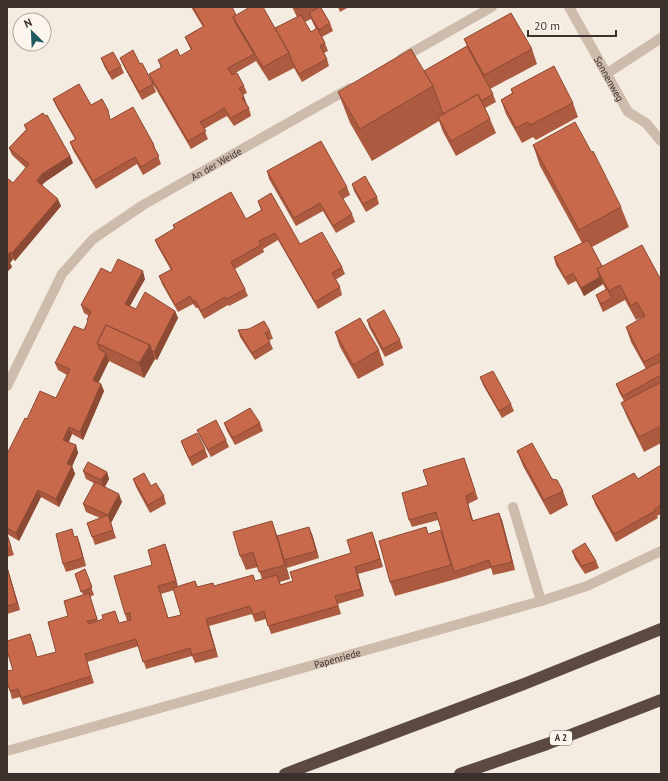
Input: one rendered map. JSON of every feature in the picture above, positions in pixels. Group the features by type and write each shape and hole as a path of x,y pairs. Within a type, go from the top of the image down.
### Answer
{"highway":[{"path":"285,774 524,684 661,629"},
{"name":"A 2","path":"460,774 546,744 661,700"}],"street":[{"path":"396,61 492,7"},
{"name":"Sonnenweg","path":"568,7 628,112 646,123 661,141"},
{"path":"606,74 661,38"},
{"name":"An der Weide","path":"7,386 62,274 92,239 143,205 362,81"},
{"path":"513,507 541,602"},
{"name":"Papenriede","path":"7,751 541,602 587,586 661,551"}],"building":[{"path":"193,7 232,7 236,15 233,17 236,24 254,54 228,68 232,75 237,73 244,86 239,88 244,97 242,98 249,108 231,118 224,108 200,122 206,131 188,141 149,74 162,67 158,60 177,49 180,56 192,49 185,37 204,26"},
{"path":"250,7 263,7 289,53 263,67 233,17"},
{"path":"320,7 330,23 319,30 309,13"},
{"path":"511,13 532,49 484,75 464,39"},
{"path":"301,15 311,32 317,28 325,43 320,46 327,59 299,74 275,28"},
{"path":"467,46 493,94 481,101 478,94 443,114 433,86 424,71"},
{"path":"411,49 433,86 360,129 338,92"},
{"path":"133,50 153,84 139,92 120,58"},
{"path":"113,52 121,66 109,73 101,58"},
{"path":"554,66 573,103 530,125 528,122 516,128 501,100 513,93 511,89"},
{"path":"79,84 91,105 102,99 108,110 110,120 133,107 159,156 141,167 135,157 93,181 70,142 76,139 53,99"},
{"path":"478,94 490,119 451,141 438,117"},
{"path":"43,113 45,116 47,115 70,156 42,174 37,181 58,199 12,253 10,252 7,256 7,178 13,183 29,164 9,148 27,129 24,125"},
{"path":"575,122 592,153 593,151 621,207 579,230 533,145"},
{"path":"321,141 347,187 339,192 352,214 333,226 320,203 294,218 267,171"},
{"path":"365,176 377,197 363,204 352,184"},
{"path":"231,192 246,219 262,210 258,201 271,193 300,244 322,232 342,267 332,273 340,287 315,302 275,233 259,241 261,245 231,262 245,289 227,299 225,297 201,311 195,300 193,301 190,296 175,305 159,276 172,269 155,240 175,228 173,225"},
{"path":"588,240 602,266 597,269 600,277 581,288 573,273 565,278 554,257"},
{"path":"642,245 661,280 661,353 644,362 626,327 645,316 637,302 631,306 620,285 609,291 597,269"},
{"path":"118,259 143,271 125,304 136,309 145,292 175,311 154,352 152,351 150,345 106,325 97,343 100,350 106,353 93,380 101,384 80,432 69,427 63,440 76,445 67,464 72,466 56,499 38,490 16,533 7,528 7,454 25,418 27,419 40,391 56,398 70,369 55,363 74,326 84,330 91,311 81,305 101,268 111,273"},
{"path":"607,289 612,298 601,304 596,295"},
{"path":"384,310 400,340 383,349 367,320"},
{"path":"360,318 379,350 353,365 335,332"},
{"path":"264,321 270,331 265,333 270,342 252,353 238,330 249,329"},
{"path":"106,325 150,345 139,363 97,343"},
{"path":"661,361 661,375 623,396 616,384"},
{"path":"493,371 511,404 499,411 480,377"},
{"path":"661,382 661,426 639,437 621,403"},
{"path":"250,408 260,423 233,438 224,423"},
{"path":"216,420 226,440 208,450 197,430"},
{"path":"197,433 205,449 189,458 181,441"},
{"path":"532,443 552,479 557,480 563,491 544,500 517,451"},
{"path":"464,458 475,491 466,496 472,521 499,513 512,562 491,567 489,560 454,572 436,512 409,520 402,493 428,485 423,470"},
{"path":"88,462 107,472 101,480 83,471"},
{"path":"661,465 661,505 655,509 655,511 614,534 592,496 634,473 638,479"},
{"path":"144,473 151,486 156,483 164,496 148,505 133,479"},
{"path":"95,482 119,494 108,515 83,504"},
{"path":"108,515 113,530 92,537 87,523"},
{"path":"272,521 285,565 259,572 253,552 240,556 233,532"},
{"path":"309,527 316,551 284,560 277,536"},
{"path":"426,527 428,534 441,530 451,565 390,582 379,541"},
{"path":"72,529 74,537 77,536 83,558 63,564 56,534"},
{"path":"372,532 380,559 355,567 361,589 335,596 338,606 268,626 264,611 253,615 250,606 206,619 215,649 192,655 190,648 143,662 136,639 85,654 91,676 21,698 18,689 10,691 7,682 7,671 13,670 7,651 7,641 30,634 37,657 56,652 48,622 68,616 64,601 89,593 97,619 87,621 89,624 103,619 102,615 115,611 119,623 131,620 130,613 125,614 114,576 152,565 148,550 165,544 176,581 158,586 168,618 181,615 173,588 195,581 197,587 213,583 214,586 253,575 255,581 277,575 280,585 293,581 290,572 351,553 347,540"},
{"path":"7,534 11,547 7,549"},
{"path":"585,543 596,561 582,566 572,551"},
{"path":"7,567 17,603 7,606"},
{"path":"85,569 92,587 81,592 75,574"}]}
